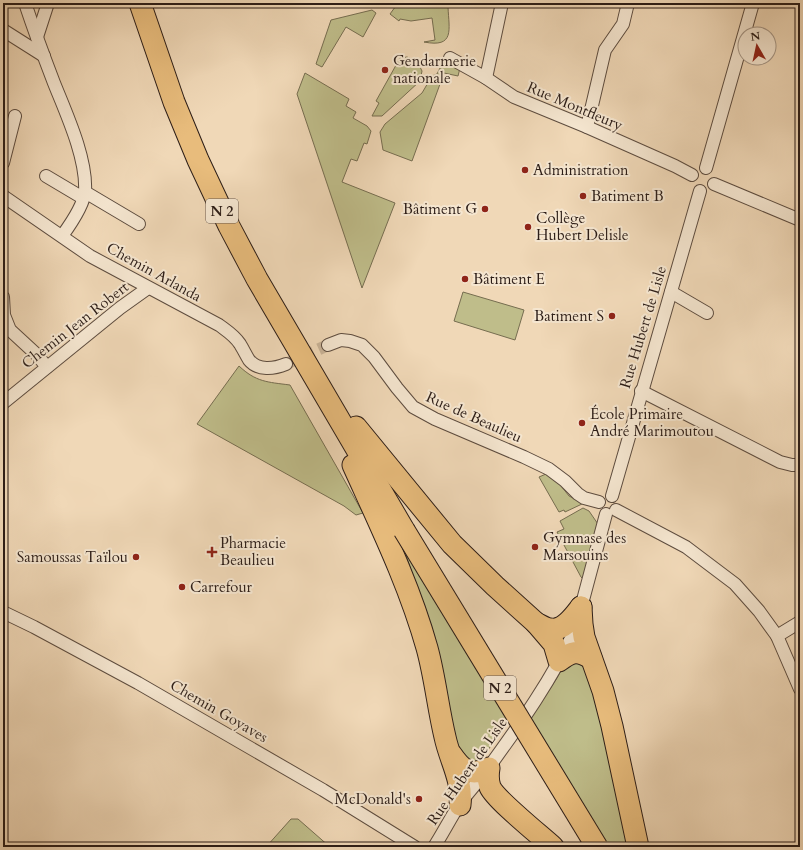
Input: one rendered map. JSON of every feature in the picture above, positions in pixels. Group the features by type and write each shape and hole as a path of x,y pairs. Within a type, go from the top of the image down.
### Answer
{"highway":[{"name":"N 2","path":"140,3 174,102 185,129 226,220 257,279 404,530 597,847"},
{"name":"N 2","path":"144,3 152,36"},
{"path":"314,377 452,544 536,623 554,644 559,661 567,655 575,652 584,654 591,658"},
{"path":"314,377 398,563 410,594 427,649 448,750 460,784 460,804"},
{"path":"536,623 550,629 560,628 568,622 581,607"},
{"path":"581,607 584,637 603,691 638,847"},
{"path":"448,750 457,763 468,772 478,773 489,768"},
{"path":"489,768 488,777 491,788 500,800 553,847"},
{"path":"460,804 472,795 478,794 485,794 500,800"}],"street":[{"path":"25,3 37,38 76,137 84,174 84,195 80,207 62,236"},
{"path":"37,38 48,3"},
{"path":"486,78 502,3"},
{"path":"587,126 605,50 623,24 628,3"},
{"path":"706,168 753,3"},
{"path":"3,30 44,56"},
{"name":"Rue Montfleury","path":"450,58 486,78 514,97 587,126 692,175"},
{"path":"3,163 16,116"},
{"path":"698,168 706,168 714,174 714,184 708,190 700,191 692,184 692,175 698,168"},
{"path":"46,176 139,224"},
{"path":"714,184 800,220"},
{"name":"Rue Hubert de Lisle","path":"612,496 641,391 700,191"},
{"name":"Chemin Arlanda","path":"3,196 90,256 219,325 231,333 250,361 258,367 272,368 286,364"},
{"name":"Chemin Jean Robert","path":"3,403 120,308 148,288"},
{"path":"671,292 707,313"},
{"path":"3,297 4,315 10,330 36,354 47,367"},
{"name":"Rue de Beaulieu","path":"328,345 341,340 362,345 374,357 413,407 435,419 549,469 565,480 578,494 584,498 599,502"},
{"path":"641,391 780,462 792,466 800,464"},
{"path":"611,512 618,506 618,502 612,496 606,496 599,502 599,507 602,512 611,512 686,547 735,584 759,610 777,636 800,689"},
{"name":"Rue Hubert de Lisle","path":"434,847 460,804 489,768 544,687 559,661 575,630 611,512"},
{"name":"Chemin Goyaves","path":"3,612 144,686 323,790 415,847"},
{"path":"777,636 800,622"}],"shaded area":[{"path":"398,3 447,3 449,30 445,40 434,43 424,42 435,40 432,18 411,21 400,19 399,21 390,14"},
{"path":"372,10 376,13 363,37 346,27 322,67 316,64 331,20"},
{"path":"407,57 414,60 419,65 422,71 420,81 382,116 372,116 379,103 376,101 400,58"},
{"path":"454,64 460,68 458,76 444,73 412,161 383,150 380,132 385,124 422,93 432,76 437,74 440,68"},
{"path":"305,73 349,99 346,106 356,112 353,118 367,126 371,131 367,144 364,143 357,161 351,159 342,182 395,203 362,288 297,94"},
{"path":"463,292 524,310 515,340 454,321"},
{"path":"239,366 251,375 262,380 290,385 363,513 356,515 344,506 197,424"},
{"path":"546,474 558,482 569,496 582,504 565,512 564,510 559,512 539,477"},
{"path":"583,508 589,511 600,527 587,583 581,577 557,532 564,529 560,521"},
{"path":"402,543 509,722 475,767 458,756 422,603"},
{"path":"571,656 591,671 633,847 606,847 529,721 557,678 566,661"},
{"path":"291,819 298,819 330,847 266,847"}],"tunnel":[{"path":"286,364 328,345"}],"place":[{"name":"Gendarmerie nationale","path":"385,70"},
{"name":"Administration","path":"525,170"},
{"name":"Batiment B","path":"583,196"},
{"name":"Bâtiment G","path":"485,209"},
{"name":"Collège Hubert Delisle","path":"528,227"},
{"name":"Bâtiment E","path":"465,279"},
{"name":"Batiment S","path":"612,316"},
{"name":"École Primaire André Marimoutou","path":"582,423"},
{"name":"Gymnase des Marsouins","path":"535,547"},
{"name":"Pharmacie Beaulieu","path":"212,552"},
{"name":"Samoussas Taïlou","path":"136,557"},
{"name":"Carrefour","path":"182,587"},
{"name":"McDonald's","path":"419,799"}]}
